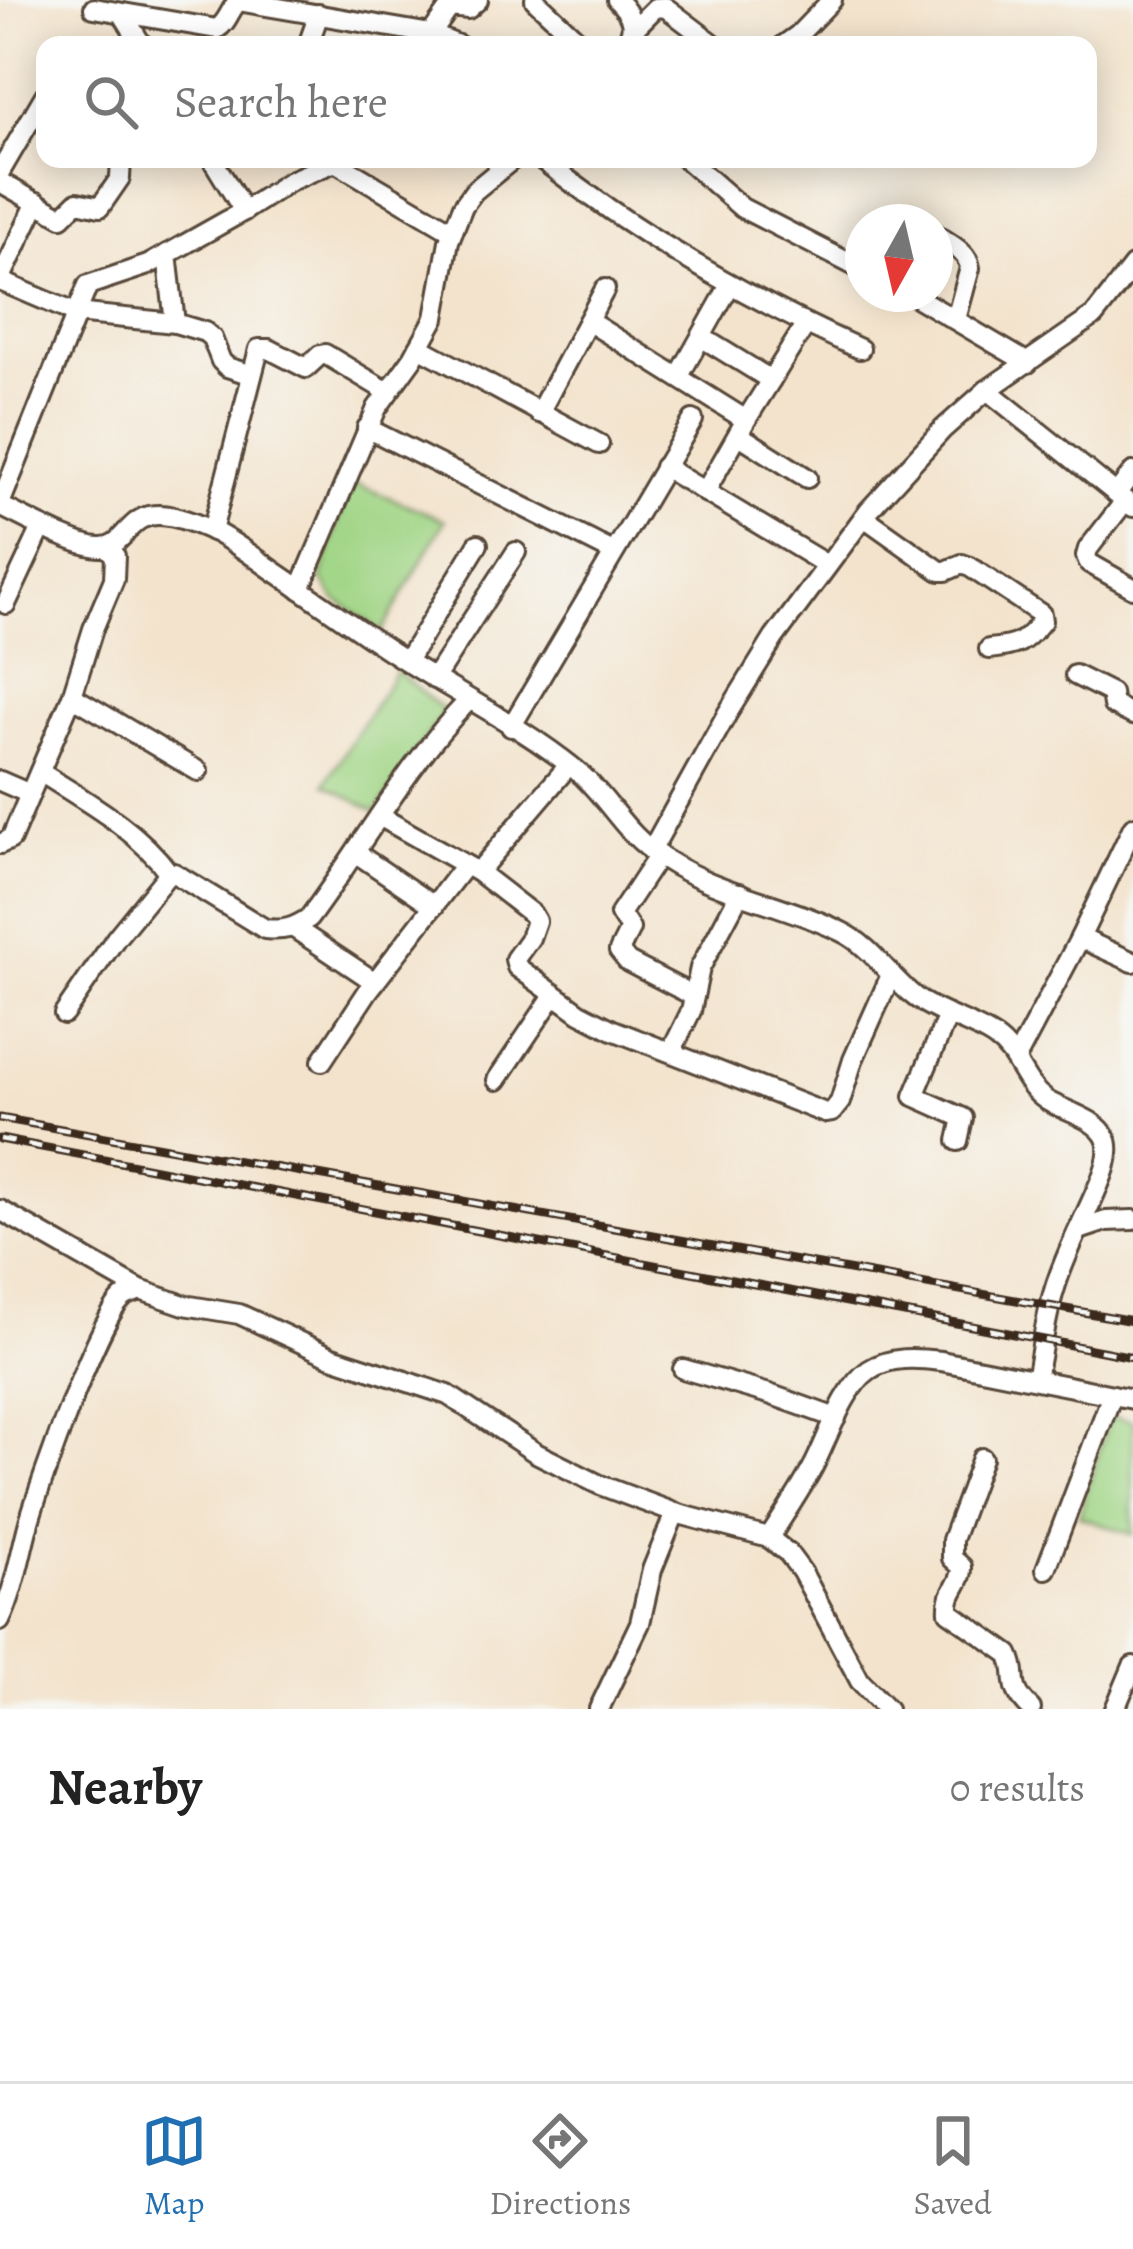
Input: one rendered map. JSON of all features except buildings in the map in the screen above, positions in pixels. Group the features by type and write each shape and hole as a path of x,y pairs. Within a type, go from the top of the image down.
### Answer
{"street":[{"path":"430,34 449,7 469,9 478,0"},
{"path":"535,0 573,36"},
{"path":"617,0 627,10 628,36"},
{"path":"798,36 832,0"},
{"path":"94,8 217,29 226,24 238,2 435,36"},
{"path":"630,36 655,8 665,7 703,36"},
{"path":"122,13 136,36"},
{"path":"311,36 319,14"},
{"path":"0,172 36,110"},
{"path":"0,182 62,218 77,202 100,207 122,168"},
{"path":"218,168 244,211"},
{"path":"321,168 290,181 148,265 88,285 0,505 96,548 118,541 132,525 154,515 212,531 569,765 631,834 682,871 844,933 864,946 915,997 990,1034 1016,1058 1033,1089 1093,1124 1106,1138 1101,1180 1052,1294 1036,1379"},
{"path":"345,168 452,231"},
{"path":"300,589 367,428 428,332 439,306 452,231 463,206 502,168"},
{"path":"552,168 730,285 860,349"},
{"path":"696,168 742,208 845,261"},
{"path":"37,202 0,280 75,313 175,323 205,332 227,367 252,375"},
{"path":"953,246 966,255 970,268 956,319"},
{"path":"167,254 175,323"},
{"path":"694,996 628,962 619,951 630,929 622,920 622,909 740,694 826,565 943,429 987,390 1094,316 1130,273"},
{"path":"679,376 730,285"},
{"path":"539,413 605,289"},
{"path":"943,312 1028,363"},
{"path":"588,321 679,376 807,478"},
{"path":"705,492 806,324"},
{"path":"701,337 771,380"},
{"path":"419,347 598,444"},
{"path":"212,531 259,349 306,368 325,354 388,392"},
{"path":"987,390 1125,500"},
{"path":"511,727 693,420"},
{"path":"367,428 613,551"},
{"path":"664,467 826,565"},
{"path":"1133,472 1125,500 1086,556 1089,563 1133,588"},
{"path":"864,518 940,571 962,564 970,567 1041,614 1042,621 1026,640 989,649"},
{"path":"6,604 42,527"},
{"path":"407,662 478,544"},
{"path":"0,844 11,839 72,696 114,579 115,556 107,547"},
{"path":"434,679 516,552"},
{"path":"1075,675 1111,693 1113,705 1133,715"},
{"path":"72,696 198,771"},
{"path":"40,772 122,825 169,873 265,929 280,931 309,918 468,701"},
{"path":"322,1060 434,905 569,765"},
{"path":"0,781 30,794"},
{"path":"381,817 472,868 532,914 536,921 515,959 517,967 554,995 613,1030 825,1113 840,1102 891,975"},
{"path":"1016,1058 1124,866 1133,827"},
{"path":"356,853 434,905"},
{"path":"64,1014 116,938 169,873"},
{"path":"671,1052 691,1011 700,968 740,893"},
{"path":"295,928 375,982"},
{"path":"1080,938 1133,962"},
{"path":"496,1080 554,995"},
{"path":"948,1016 914,1096 963,1118 958,1142"},
{"path":"0,1210 140,1290 184,1305 239,1315 332,1358 448,1395 536,1453 637,1501 774,1531 802,1572 860,1681 887,1709"},
{"path":"1079,1230 1106,1221 1133,1220"},
{"path":"0,1621 33,1509 74,1397 113,1310 123,1298 140,1290"},
{"path":"774,1531 850,1390 872,1367 916,1358 1133,1399"},
{"path":"683,1370 836,1418"},
{"path":"1046,1569 1112,1395"},
{"path":"982,1459 952,1540 952,1558 963,1573 951,1592 950,1612 1009,1654 1015,1690 1030,1709"},
{"path":"599,1709 640,1623 652,1570 675,1513"},
{"path":"1115,1709 1133,1666"}],"green space":[{"path":"351,482 445,520 382,631 335,599 321,578"},
{"path":"396,671 444,711 376,812 325,784"},
{"path":"1110,1417 1133,1421 1133,1535 1079,1516"}],"railway":[{"path":"0,1118 1133,1321"},
{"path":"0,1139 1133,1357"}]}
